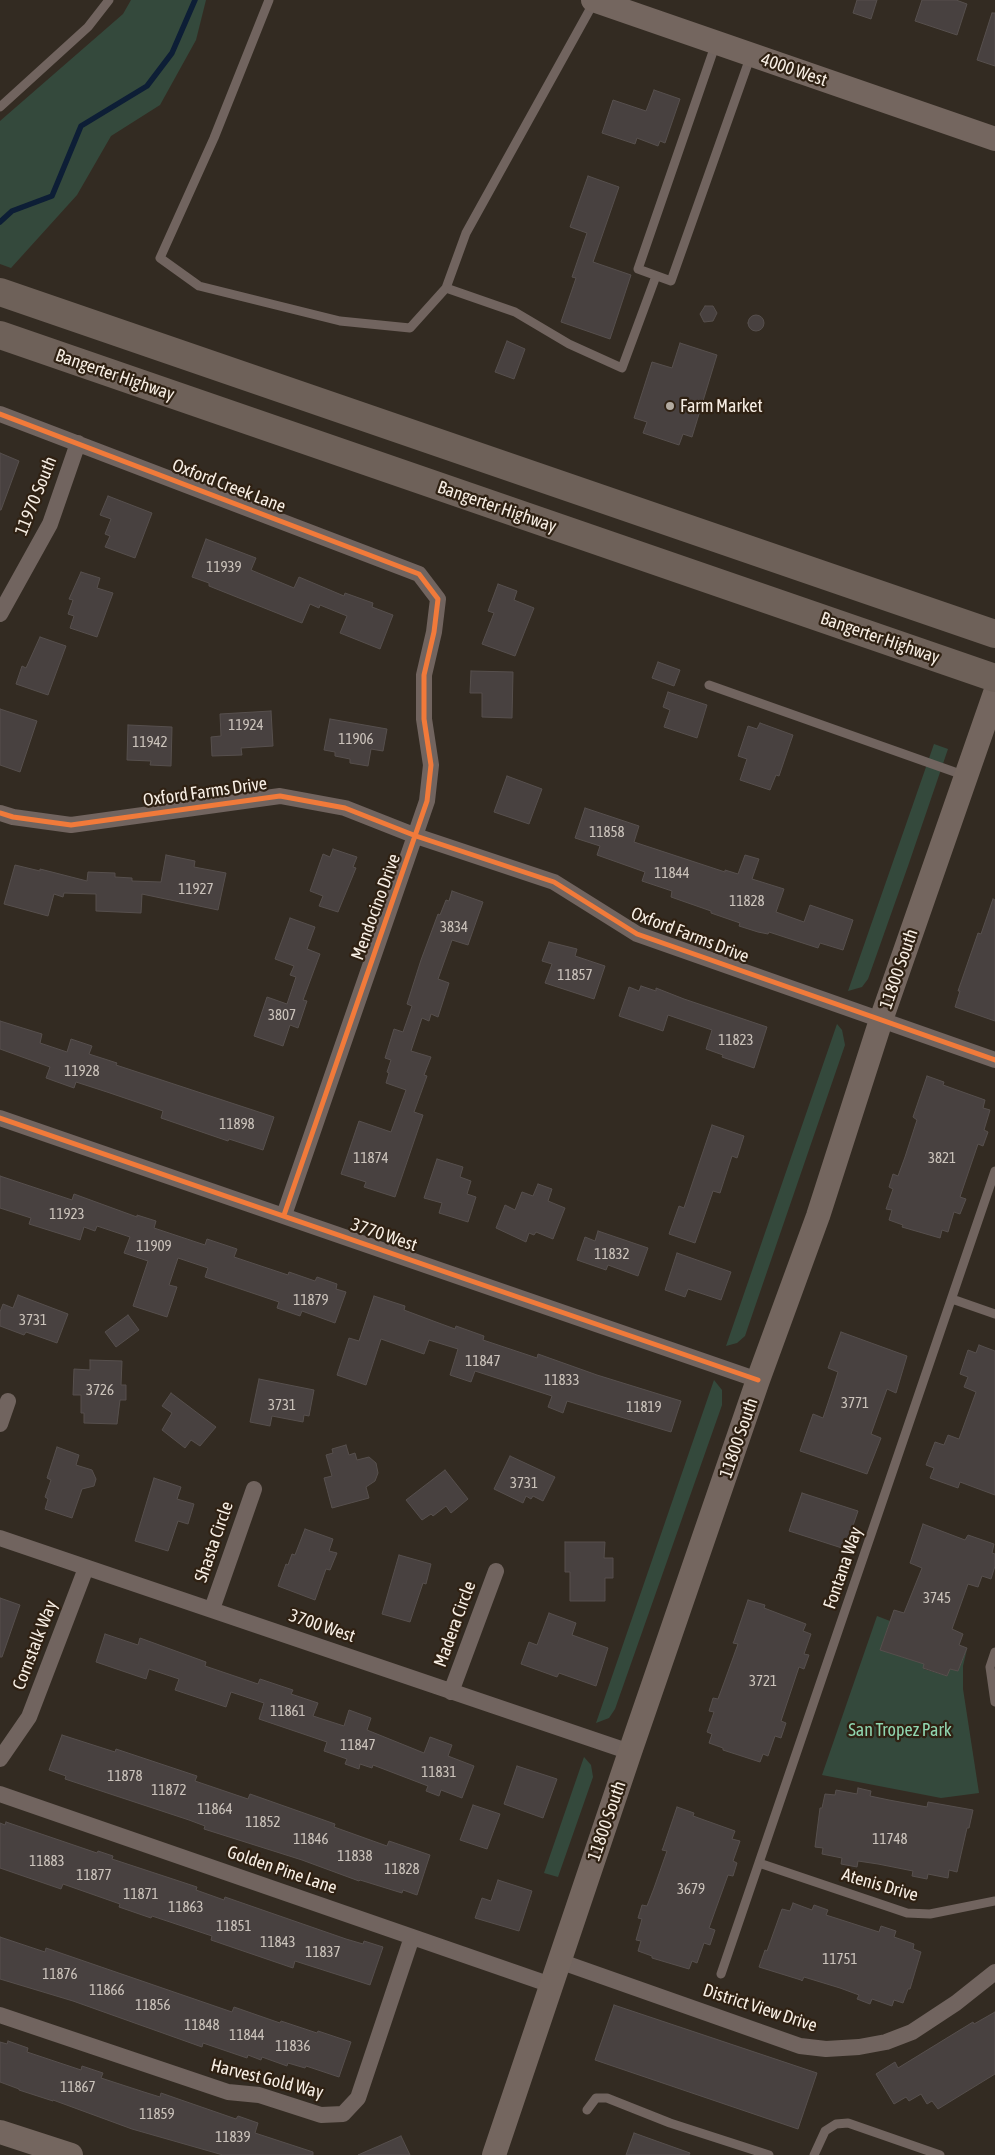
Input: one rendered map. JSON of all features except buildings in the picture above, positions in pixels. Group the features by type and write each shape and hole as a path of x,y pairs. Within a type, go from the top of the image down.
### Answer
{"highway":[{"path":"0,292 995,634"},
{"name":"Bangerter Highway","path":"0,335 995,678"}],"main road":[{"name":"4000 West","path":"594,0 995,139"},
{"name":"11800 South","path":"494,2155 758,1380 818,1216 882,1020 995,693"},
{"path":"0,2132 72,2155"}],"street":[{"name":"Oxford Creek Lane","path":"0,414 419,574 438,599"},
{"name":"11970 South","path":"0,614 50,524 78,443"},
{"name":"Mendocino Drive","path":"284,1215 427,801 431,765 424,719 424,675 434,632 438,599"},
{"name":"Oxford Farms Drive","path":"0,813 13,817 71,825 280,796 345,808 416,836 554,882 637,934 995,1060"},
{"name":"3770 West","path":"0,1118 758,1380"},
{"path":"0,1424 8,1401"},
{"name":"Shasta Circle","path":"212,1609 254,1489"},
{"name":"3700 West","path":"0,1538 630,1752"},
{"name":"Cornstalk Way","path":"0,1759 29,1717 86,1568"},
{"name":"Madera Circle","path":"451,1692 496,1571"},
{"name":"Golden Pine Lane","path":"0,1794 551,1985"},
{"name":"Harvest Gold Way","path":"0,2015 228,2092 259,2095 321,2115 343,2114 358,2098 412,1937"},
{"name":"District View Drive","path":"559,1961 800,2046 826,2049 859,2047 886,2042 912,2032 956,2003 995,1972"}],"lane":[{"path":"0,107 88,28 109,0"},
{"path":"269,0 214,138 160,258 198,286 340,322 410,328 446,288 466,233 594,0"},
{"path":"716,43 638,269 656,276 672,281 751,55"},
{"path":"446,288 515,312 569,344 622,368 656,276"},
{"path":"709,686 966,777"},
{"name":"Fontana Way","path":"722,1974 995,1171"},
{"path":"952,1299 995,1314"},
{"path":"995,1652 990,1667 995,1702"},
{"name":"Atenis Drive","path":"759,1864 907,1913 930,1914 995,1901"},
{"path":"588,2110 596,2098 607,2098 670,2123 770,2155"},
{"path":"814,2155 825,2131 836,2124 848,2123 940,2155"}],"green space":[{"path":"131,0 206,0 196,40 160,105 111,136 77,195 11,268 0,264 0,121 123,14"},
{"path":"934,744 948,749 908,866 868,979 862,987 848,991"},
{"path":"837,1024 842,1030 845,1045 745,1336 737,1343 726,1346"},
{"path":"714,1380 722,1390 722,1405 615,1709 609,1718 596,1723"},
{"name":"San Tropez Park","path":"877,1616 890,1621 880,1650 924,1664 924,1669 947,1676 950,1669 958,1671 967,1649 963,1666 963,1689 979,1793 941,1798 822,1775"},
{"path":"584,1757 591,1765 593,1777 558,1877 544,1873"}],"waterway":[{"path":"0,222 12,211 52,196 81,126 147,86 172,53 195,0"}],"cycle path":[{"path":"0,414 419,574 438,599 434,632 424,675 424,719 431,765 427,801 284,1215"},
{"path":"0,813 13,817 71,825 280,796 345,808 416,836 554,882 637,934 995,1060"},
{"path":"0,1118 758,1380"}],"place":[{"name":"Farm Market","path":"670,406"}]}
